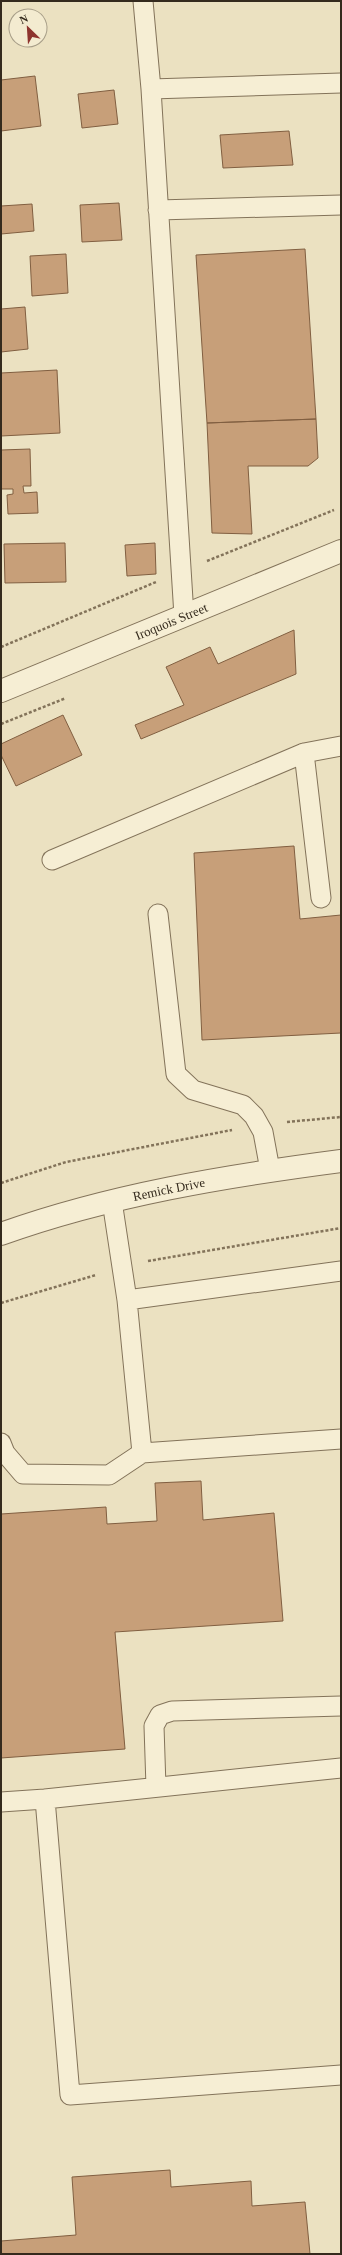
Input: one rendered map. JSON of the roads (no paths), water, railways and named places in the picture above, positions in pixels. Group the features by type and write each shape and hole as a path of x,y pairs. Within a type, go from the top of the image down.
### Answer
{"street":[{"name":"Iroquois Street","path":"1,691 341,551"},
{"name":"Remick Drive","path":"1,1234 35,1222 112,1202 270,1170 341,1161"}],"lane":[{"path":"143,1 151,89 184,616"},
{"path":"151,89 341,83"},
{"path":"158,210 341,205"},
{"path":"52,860 304,753 341,746"},
{"path":"304,753 321,898"},
{"path":"158,914 176,1074 193,1090 243,1105 254,1116 263,1132 270,1170"},
{"path":"112,1202 127,1300 142,1453"},
{"path":"127,1300 341,1271"},
{"path":"1,1442 5,1453 23,1474 109,1474 142,1453 341,1439"},
{"path":"156,1787 154,1726 160,1714 172,1711 341,1706"},
{"path":"1,1802 45,1799 341,1768"},
{"path":"45,1799 70,2095 341,2075"}]}
